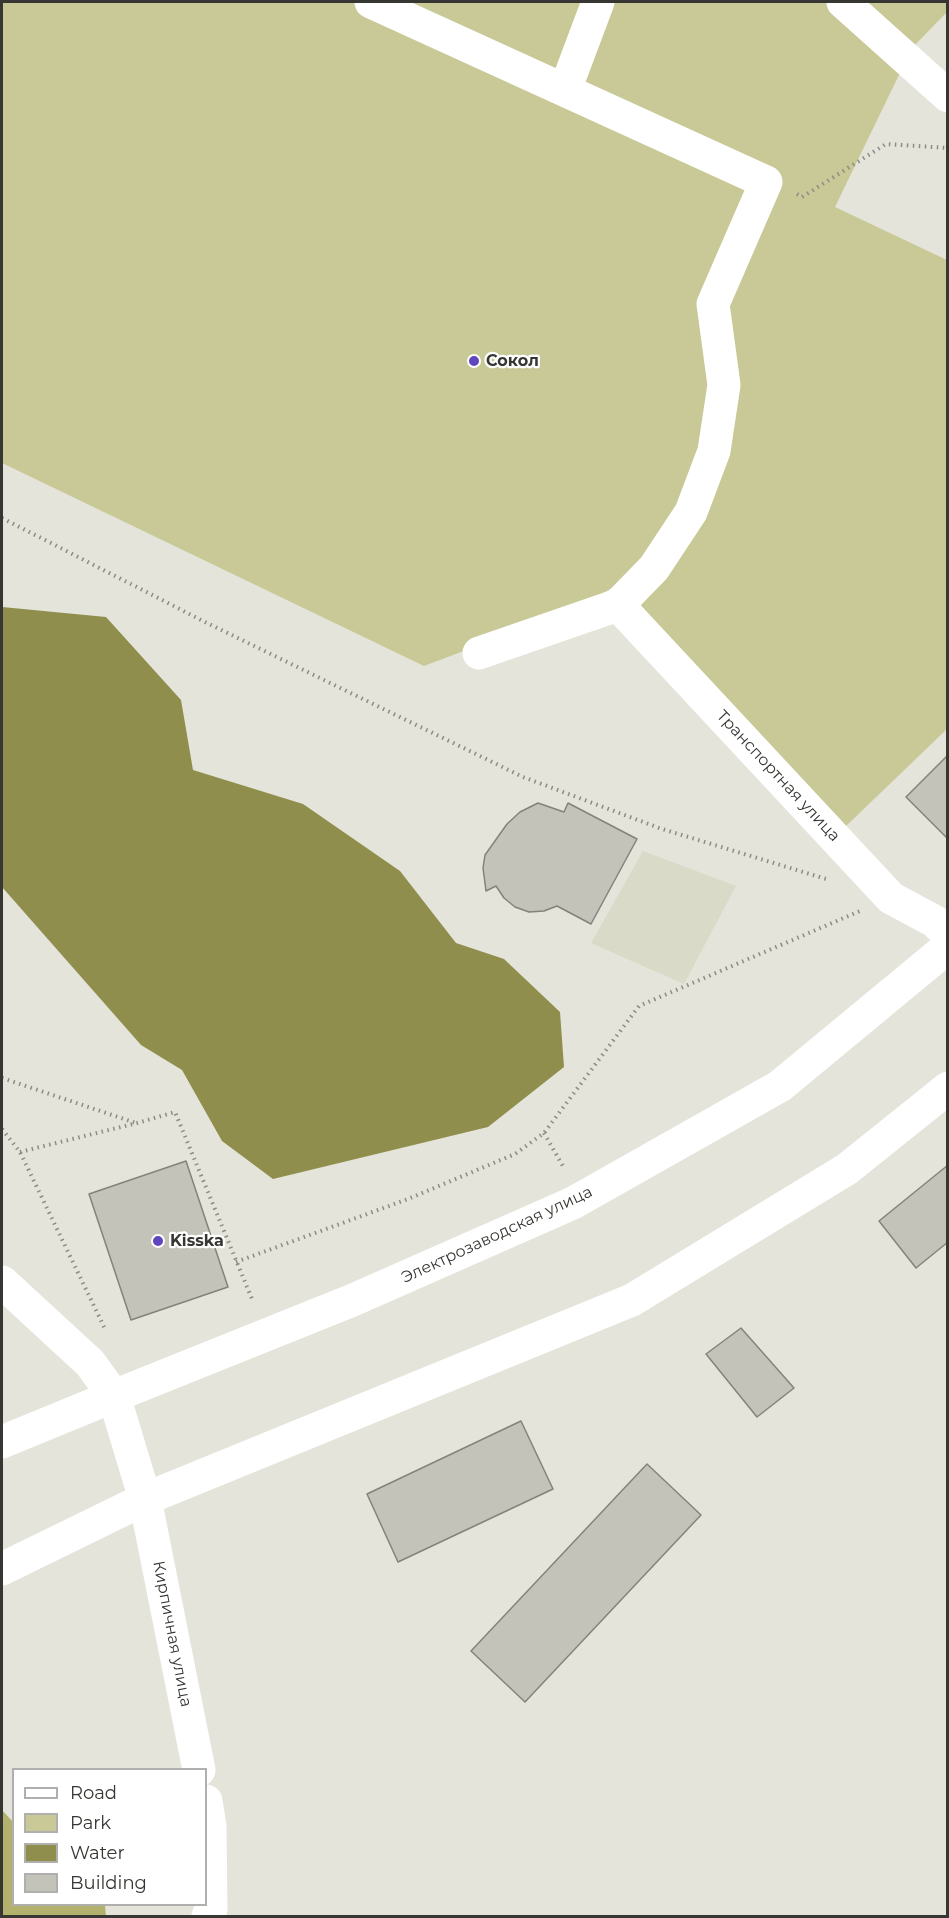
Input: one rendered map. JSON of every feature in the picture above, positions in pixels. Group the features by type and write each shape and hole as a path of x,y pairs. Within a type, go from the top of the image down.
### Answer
{"street":[{"path":"371,2 766,182 713,304 724,386 714,451 691,512 654,568 618,604 479,653"},
{"path":"565,90 598,2"},
{"path":"843,2 948,96"},
{"name":"Транспортная улица","path":"618,604 891,898 934,921 948,934"},
{"name":"Электрозаводская улица","path":"2,1442 353,1300 573,1203 780,1086 948,946"},
{"path":"2,1569 146,1499 632,1300 847,1169 948,1088"},
{"name":"Кирпичная улица","path":"2,1282 90,1363 114,1396 146,1499 199,1768"},
{"path":"207,1808 210,1826 211,1909 208,1917"}],"path":[{"path":"766,182 802,196 886,144 948,148"},
{"path":"2,518 205,622 523,777 663,829 834,881"},
{"path":"236,1262 408,1199 515,1154 544,1133 639,1006 891,898"},
{"path":"2,1078 137,1124"},
{"path":"20,1152 137,1124 175,1112 252,1299"},
{"path":"2,1129 20,1152 108,1335"},
{"path":"544,1133 564,1168"}],"shaded area":[{"path":"643,851 736,886 684,984 591,943"},
{"path":"2,1810 12,1821 12,1906 105,1906 106,1916 2,1916"}],"green space":[{"name":"Сокол","path":"2,2 947,2 947,12 912,48 835,207 947,260 947,729 845,827 619,584 577,608 424,666 2,463"}],"water":[{"path":"2,607 106,617 181,700 193,770 303,804 400,871 456,943 504,959 560,1012 564,1067 488,1127 273,1179 222,1141 182,1070 141,1045 2,887"}],"building":[{"path":"948,755 948,839 906,797"},
{"path":"538,803 564,812 568,803 637,839 591,924 557,906 544,911 529,912 515,907 504,898 496,886 486,891 483,868 485,855 507,824 520,812"},
{"name":"Kisska","path":"186,1161 228,1287 131,1320 89,1194"},
{"path":"948,1165 948,1242 916,1268 879,1221"},
{"path":"741,1328 794,1388 757,1417 706,1354"},
{"path":"521,1421 553,1489 398,1562 367,1494"},
{"path":"647,1464 701,1515 525,1702 471,1651"}],"place":[{"name":"Сокол","path":"474,361"},
{"name":"Kisska","path":"158,1241"}]}
